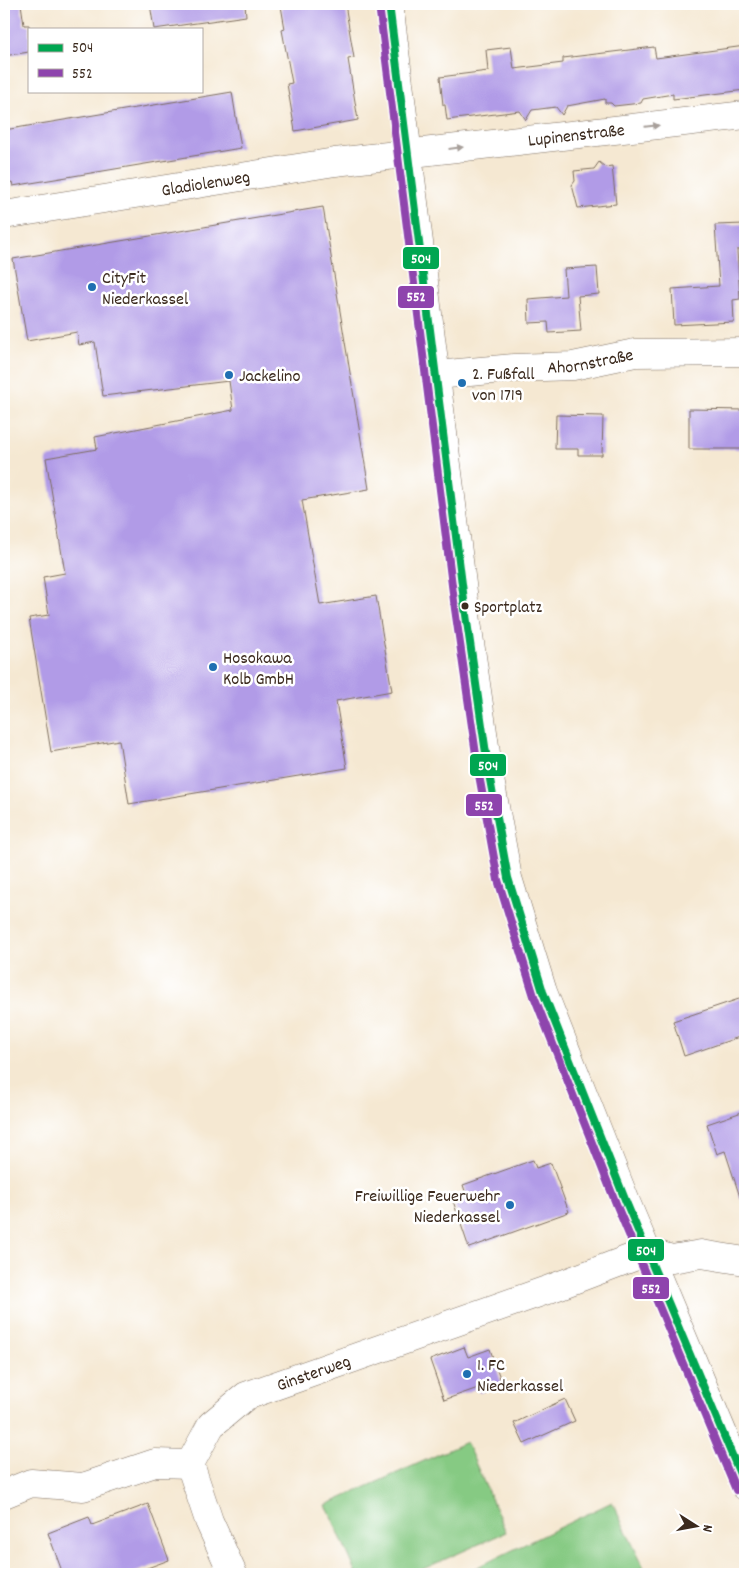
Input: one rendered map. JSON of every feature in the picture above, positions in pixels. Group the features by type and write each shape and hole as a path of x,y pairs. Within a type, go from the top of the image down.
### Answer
{"street":[{"path":"389,4 466,618 489,774 508,878 544,992 647,1252 745,1486"},
{"name":"Lupinenstraße","path":"407,154 745,115"},
{"name":"Gladiolenweg","path":"4,215 326,164 407,154"},
{"name":"Ahornstraße","path":"436,375 514,368 573,366 635,353 745,352"},
{"path":"647,1252 672,1259 701,1254 745,1261"},
{"name":"Ginsterweg","path":"190,1464 211,1425 246,1396 547,1290 647,1252"},
{"path":"4,1494 31,1483 83,1487 155,1463 190,1464 209,1521 233,1574"}],"green space":[{"path":"466,1442 506,1532 412,1574 357,1574 326,1505"},
{"path":"612,1502 647,1574 463,1574"}],"building":[{"path":"4,4 21,4 24,25 29,25 28,52 4,56"},
{"path":"150,4 245,4 246,16 154,28"},
{"path":"295,4 345,4 354,58 348,59 358,120 295,131 287,84 292,83 282,30 285,29 281,6"},
{"path":"745,46 745,90 673,99 673,94 643,99 641,103 614,106 611,103 605,103 605,99 567,106 562,115 556,107 532,110 526,120 520,111 447,120 445,105 443,105 440,77 488,71 486,50 511,47 514,69 563,63 563,58 654,47 656,58"},
{"path":"232,92 241,148 13,186 12,182 4,184 4,130"},
{"path":"599,162 605,167 612,166 616,204 578,208 572,185 575,181 574,171 594,169"},
{"path":"323,207 369,489 302,500 320,605 376,596 392,691 336,701 347,768 129,804 119,740 51,752 29,618 49,615 43,577 65,573 46,458 97,449 95,437 233,410 229,381 103,396 95,342 79,345 77,332 27,341 13,259"},
{"path":"745,224 745,249 737,250 740,299 733,300 734,322 674,325 672,289 719,286 715,225"},
{"path":"597,267 599,294 578,296 581,331 549,333 548,322 529,323 528,299 566,296 564,269"},
{"path":"689,409 745,410 745,449 689,449"},
{"path":"556,415 603,416 602,455 578,455 578,449 555,449"},
{"path":"745,997 745,1035 684,1056 673,1021"},
{"path":"745,1111 745,1200 741,1200 725,1151 717,1154 707,1124"},
{"name":"Freiwillige Feuerwehr Niederkassel","path":"533,1160 536,1168 551,1163 569,1212 469,1248 452,1198 466,1194 463,1185"},
{"name":"1. FC Niederkassel","path":"464,1347 468,1357 490,1349 502,1384 479,1393 478,1388 444,1400 430,1360"},
{"path":"565,1399 575,1421 524,1444 514,1423"},
{"path":"148,1504 169,1560 131,1574 63,1574 48,1533 89,1517 92,1525"}],"transit line":[{"name":"504","path":"389,4 465,608 489,774 508,878 543,992 626,1202 745,1486"},
{"name":"552","path":"379,5 455,609 479,775 498,880 534,996 617,1206 736,1490"}],"place":[{"name":"CityFit Niederkassel","path":"92,287"},
{"name":"Jackelino","path":"229,375"},
{"name":"2. Fußfall von 1719","path":"462,383"},
{"name":"Sportplatz","path":"465,606"},
{"name":"Hosokawa Kolb GmbH","path":"213,667"},
{"name":"Freiwillige Feuerwehr Niederkassel","path":"510,1205"},
{"name":"1. FC Niederkassel","path":"467,1374"}]}
